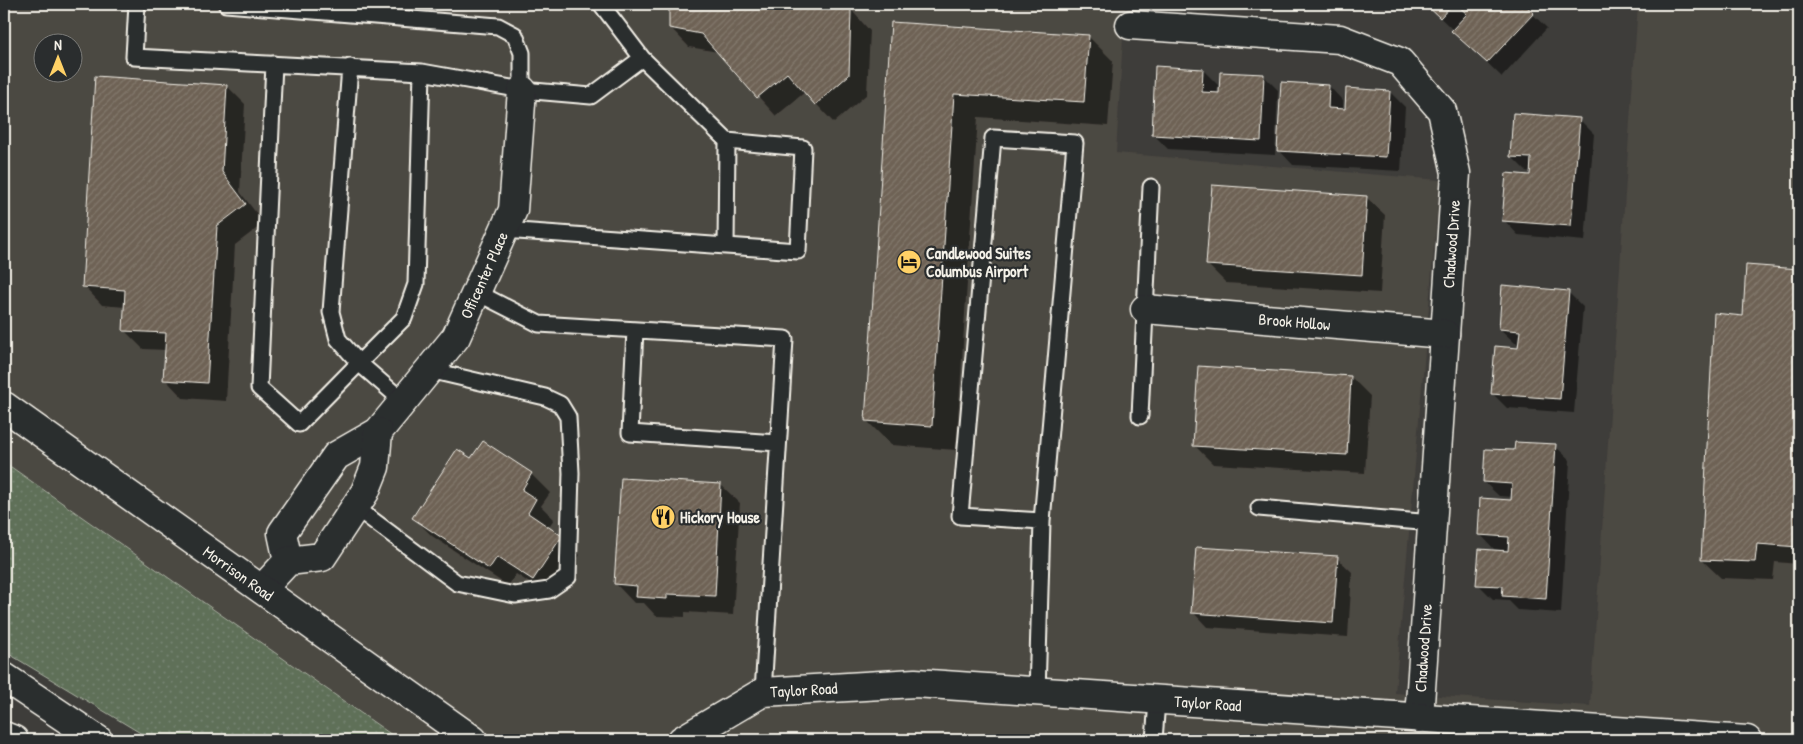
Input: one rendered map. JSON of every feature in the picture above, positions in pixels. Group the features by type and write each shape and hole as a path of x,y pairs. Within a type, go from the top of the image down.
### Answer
{"main road":[{"name":"Chadwood Drive","path":"1130,25 1340,39 1400,62 1442,111 1456,174 1419,718"},
{"name":"Officenter Place","path":"288,561 282,533 336,456 378,432 456,337 513,210 522,90"},
{"name":"Brook Hollow","path":"1145,309 1445,334"},
{"name":"Morrison Road","path":"4,406 473,740"},
{"path":"262,590 288,561 322,557 365,492 375,467 378,432"},
{"path":"4,677 98,740"},
{"name":"Taylor Road","path":"682,740 763,692 914,683 1419,718 1535,733 1747,740"},
{"path":"4,736 14,740"}],"lane":[{"path":"137,4 134,57 422,72 522,90 591,96 642,58"},
{"path":"226,4 349,8 498,26 514,35 522,53 522,90"},
{"path":"504,230 798,251 803,148 728,141 642,58 601,4"},
{"path":"274,64 259,388 299,424 404,318 416,284 422,72"},
{"path":"350,68 331,312 338,339 359,363 404,402"},
{"path":"1037,693 1042,521 1075,143 993,138 960,516 1042,521"},
{"path":"726,246 728,141"},
{"path":"1140,416 1151,187"},
{"path":"476,292 539,324 785,339 763,692"},
{"path":"635,330 630,433 778,443"},
{"path":"355,506 458,583 515,595 549,590 568,577 571,473 568,417 560,404 545,397 430,370"},
{"path":"1259,508 1432,523"},
{"path":"1154,740 1157,701"}],"shaded area":[{"path":"4,4 1125,4 1116,153 1440,180 1395,693 1590,706 1638,4 1799,4 1799,740 399,740 4,462"}],"green space":[{"path":"4,462 399,740 152,740 4,651"}],"building":[{"path":"669,4 845,4 851,11 849,75 815,105 787,73 757,98 701,34 669,28"},
{"path":"1425,4 1453,4 1440,18"},
{"path":"1456,4 1524,4 1534,13 1487,63 1451,31 1467,14"},
{"name":"Candlewood Suites Columbus Airport","path":"891,22 1089,35 1084,102 954,94 932,426 865,421"},
{"path":"1155,66 1203,69 1202,92 1219,93 1220,72 1264,74 1261,141 1152,135"},
{"path":"95,76 227,85 222,172 246,204 217,226 207,383 163,380 166,333 123,331 125,290 82,287"},
{"path":"1281,82 1329,85 1328,108 1345,109 1346,88 1390,91 1386,157 1277,151"},
{"path":"1513,113 1580,118 1571,226 1502,221 1506,173 1530,175 1531,158 1510,157"},
{"path":"1212,185 1367,196 1362,275 1206,265"},
{"path":"1746,265 1799,269 1799,547 1757,544 1755,562 1701,560 1714,313 1743,316"},
{"path":"1502,285 1569,291 1560,399 1491,394 1495,346 1518,348 1520,331 1499,329"},
{"path":"1198,366 1351,376 1347,455 1193,446"},
{"path":"483,441 532,473 522,490 536,499 528,513 562,536 533,580 497,557 489,569 412,518 457,449 471,458"},
{"path":"1515,442 1556,444 1546,599 1502,596 1503,586 1476,585 1479,549 1508,551 1509,537 1478,535 1480,498 1511,500 1512,484 1483,482 1485,449 1514,450"},
{"path":"621,478 721,484 715,596 667,594 667,599 636,597 637,586 614,584"},
{"path":"1196,547 1338,556 1333,623 1191,613"}],"place":[{"name":"Candlewood Suites Columbus Airport","path":"909,262"},
{"name":"Hickory House","path":"663,517"}]}
